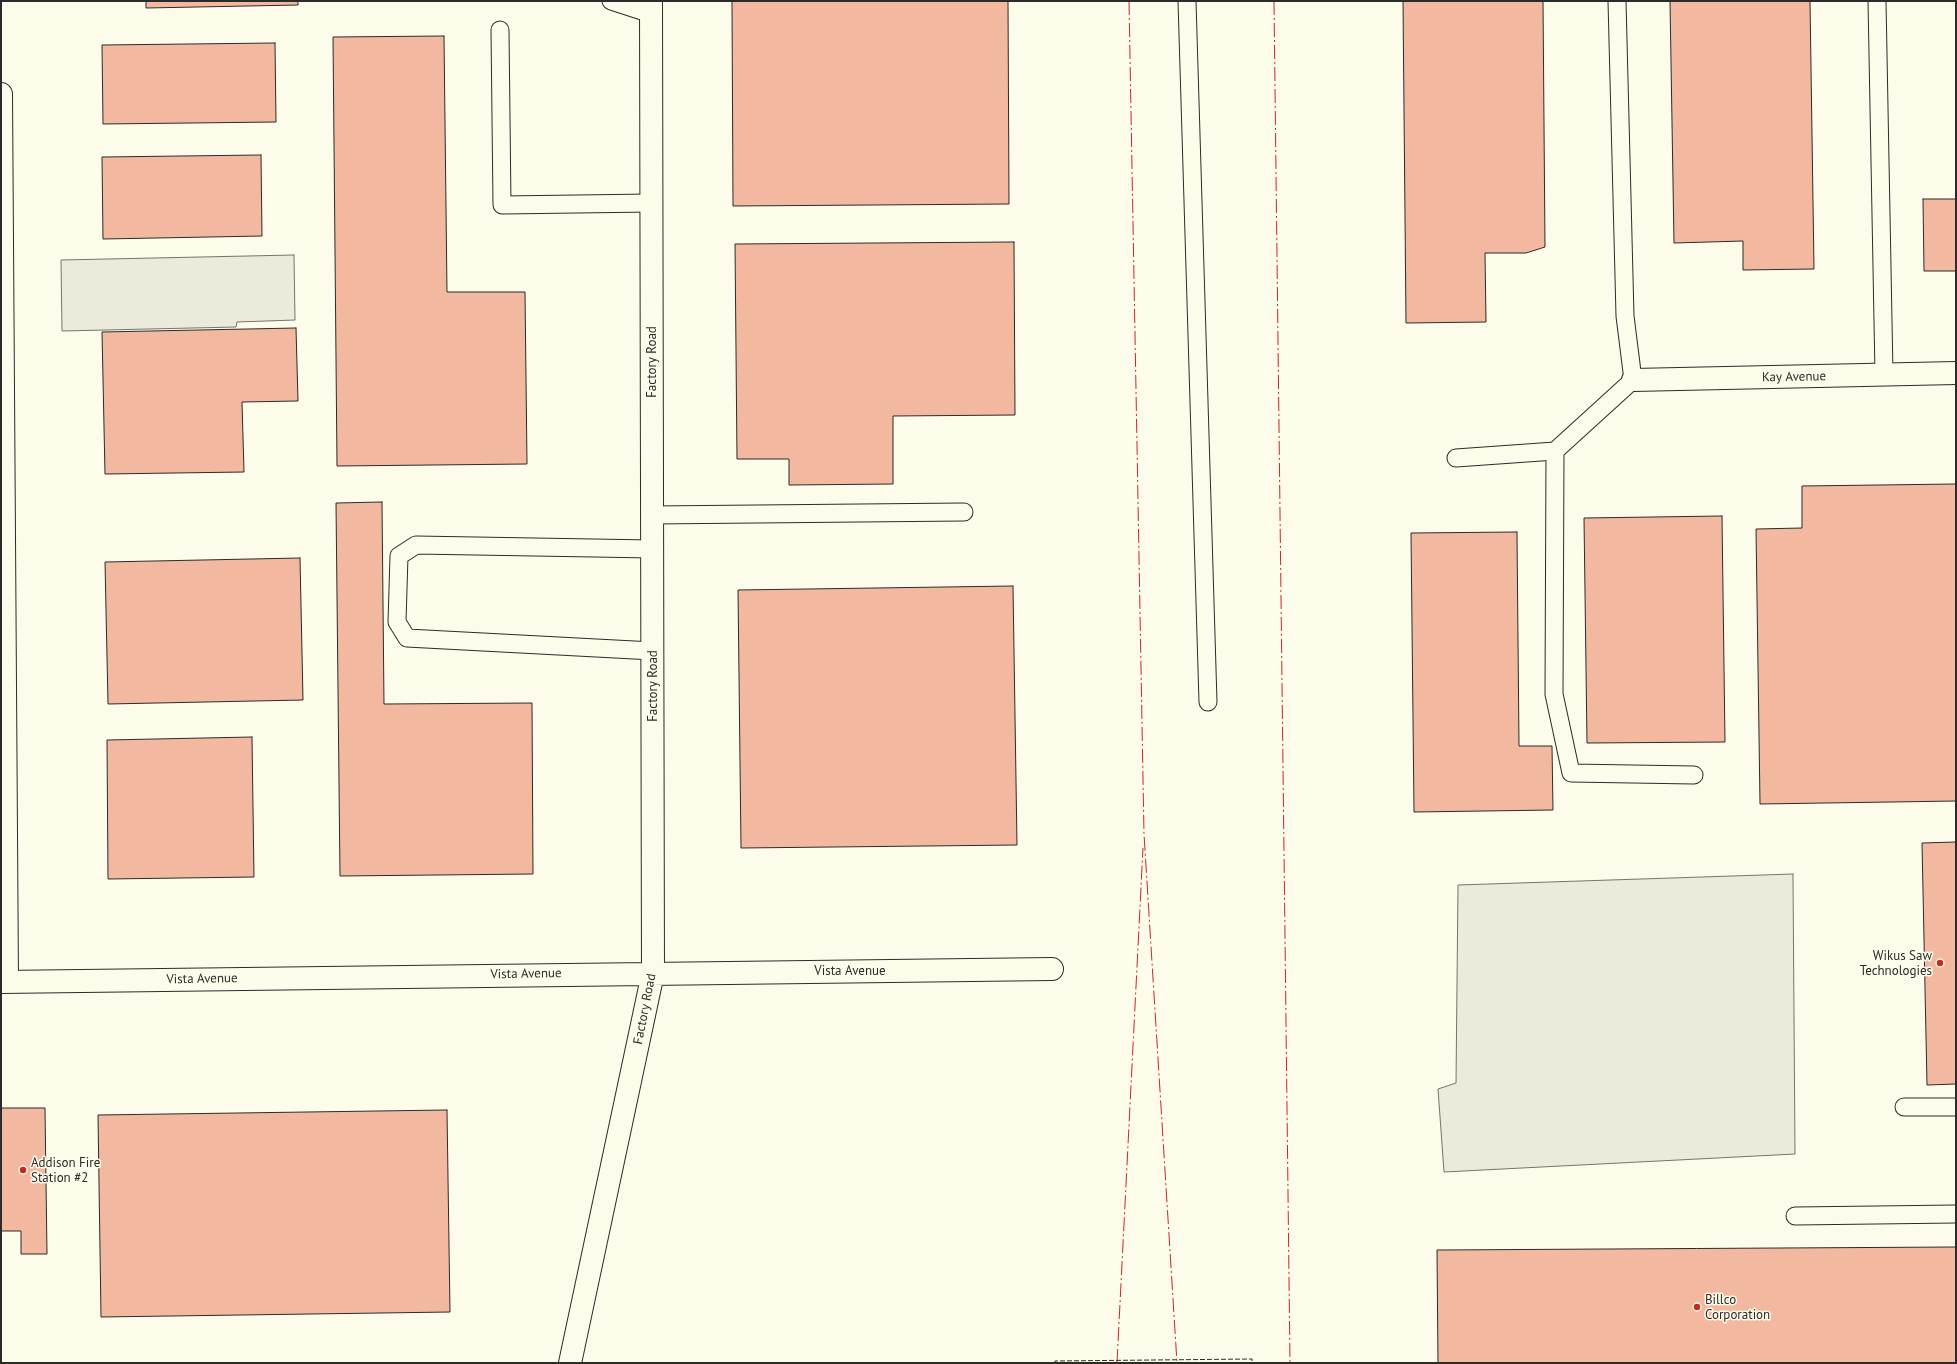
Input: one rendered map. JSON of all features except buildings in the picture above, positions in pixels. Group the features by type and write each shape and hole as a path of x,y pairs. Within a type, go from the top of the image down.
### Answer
{"street":[{"name":"Factory Road","path":"570,1363 654,972 651,7"},
{"path":"1,94 4,981"},
{"name":"Kay Avenue","path":"1633,380 1956,373"},
{"name":"Vista Avenue","path":"4,981 654,972 1052,969"}],"lane":[{"path":"611,1 651,7"},
{"path":"1188,1 1208,702"},
{"path":"1456,458 1555,451 1633,380 1624,316 1617,1"},
{"path":"1877,1 1884,374"},
{"path":"500,30 502,205 652,203"},
{"path":"1555,451 1554,694 1571,773 1694,775"},
{"path":"653,515 964,512"},
{"path":"653,549 416,545 399,556 397,622 407,638 653,650"},
{"path":"1904,1108 1956,1107"},
{"path":"1795,1216 1956,1214"}],"shaded area":[{"path":"294,255 295,320 237,322 236,327 62,331 61,260"},
{"path":"1793,874 1795,1154 1444,1172 1438,1089 1456,1083 1458,885"}],"fence":[{"path":"1055,1363 1055,1361 1252,1359 1252,1363"}],"power":[{"path":"1129,1 1144,834 1177,1363"},
{"path":"1274,1 1290,1363"},
{"path":"1117,1363 1143,848"}],"place":[{"name":"Wikus Saw Technologies","path":"1940,963"},
{"name":"Addison Fire Station #2","path":"23,1170"},
{"name":"Billco Corporation","path":"1697,1307"}]}
